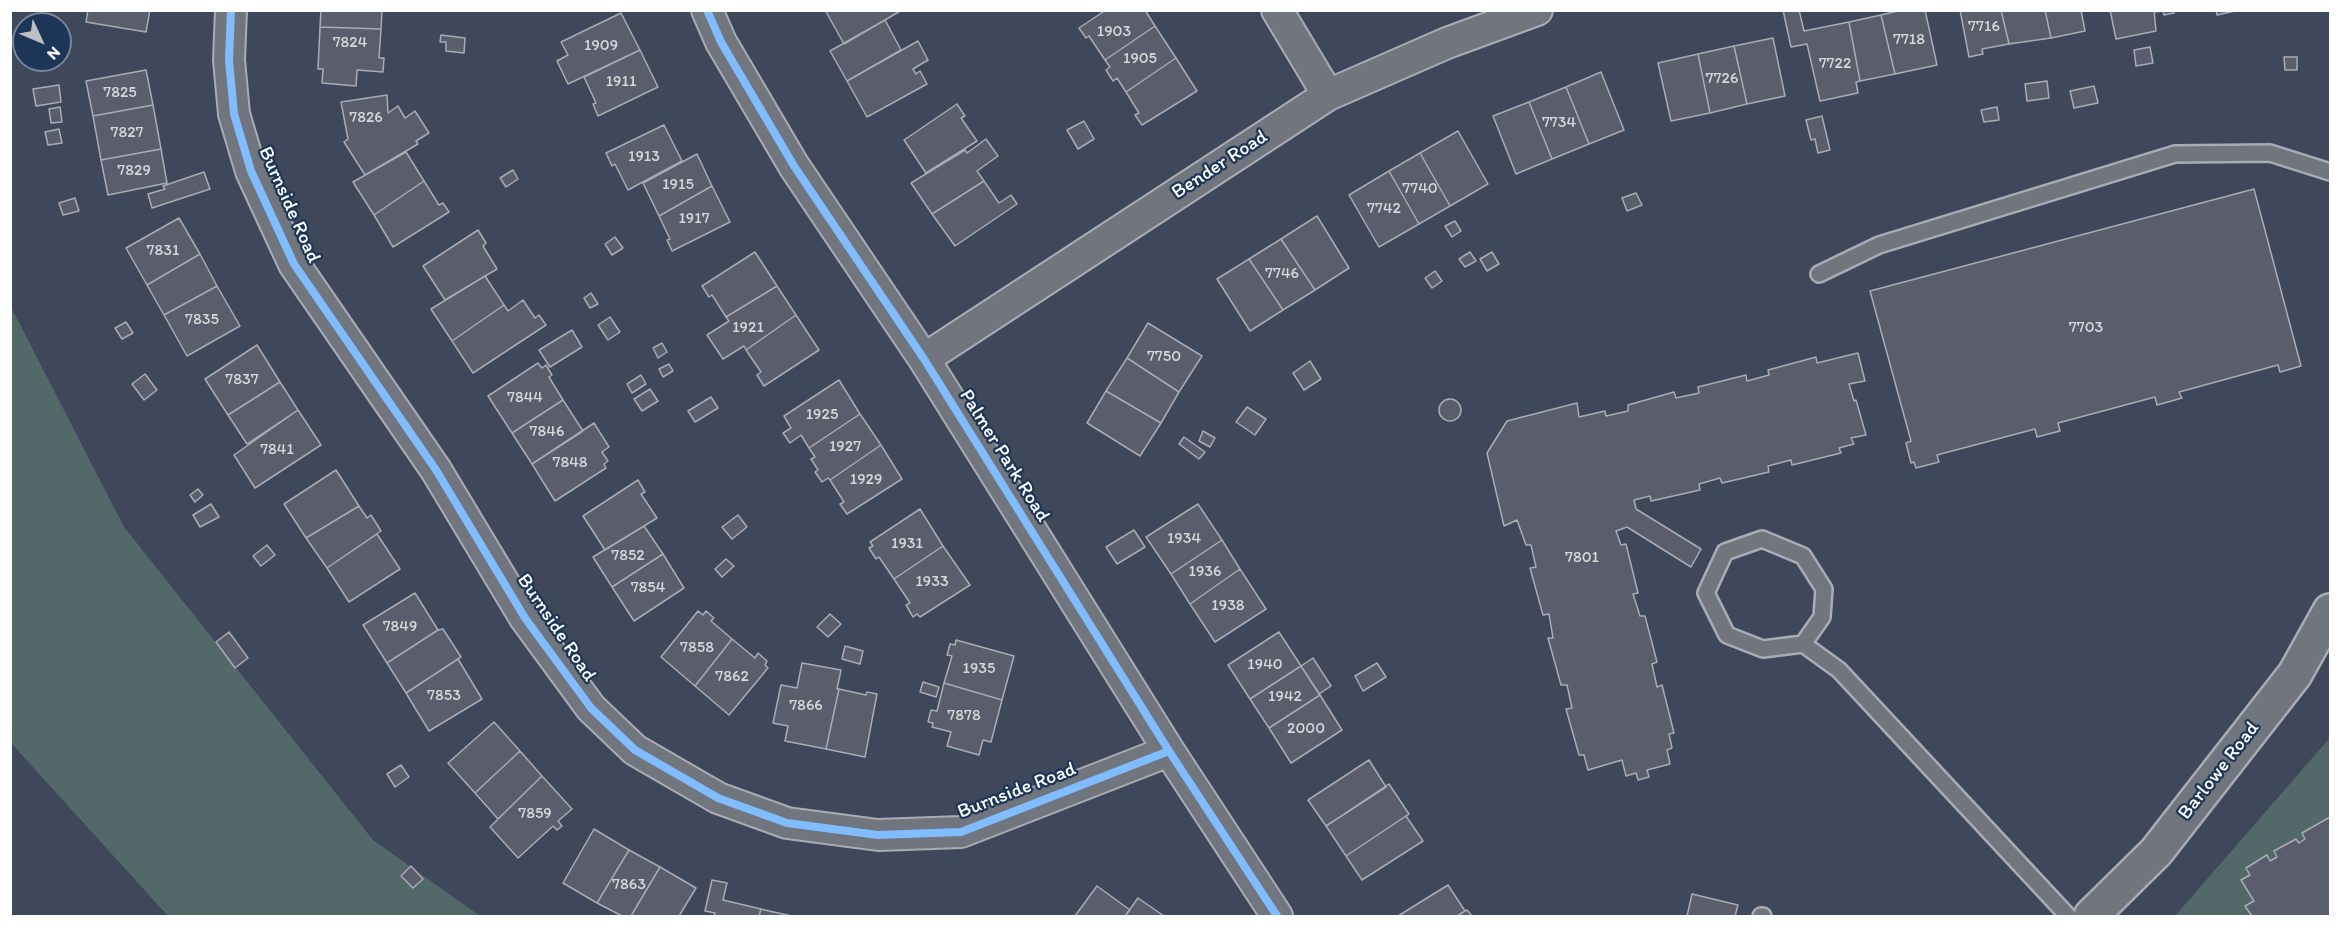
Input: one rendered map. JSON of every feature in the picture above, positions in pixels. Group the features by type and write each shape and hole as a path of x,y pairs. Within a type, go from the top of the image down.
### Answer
{"street":[{"name":"Burnside Road","path":"231,10 230,60 234,114 251,171 294,264 436,470 525,618 591,708 635,750 717,798 787,823 878,835 961,832 1168,750"},
{"name":"Palmer Park Road","path":"707,10 721,42 794,166 924,359 1168,750 1277,916"},
{"path":"1277,10 1328,94"},
{"name":"Bender Road","path":"924,359 1328,94 1447,43 1536,10"},
{"name":"Barlowe Road","path":"2091,916 2156,852 2295,674 2331,611"}],"lane":[{"path":"1819,274 1879,245 2175,154 2270,153 2331,172"},
{"path":"1803,644 1822,617 1824,588 1803,556 1762,539 1725,552 1706,594 1727,635 1763,649 1803,644 1839,670 2068,916"}],"green space":[{"path":"10,305 124,527 373,840 480,916 168,916 11,743"},
{"path":"2330,735 2330,916 2175,916 2327,741"}],"building":[{"path":"88,10 150,10 146,32 86,22"},
{"path":"321,10 382,10 381,29 320,27"},
{"path":"825,10 902,10 844,44"},
{"path":"1106,10 1145,10 1155,26 1105,60 1089,36 1086,38 1079,28"},
{"path":"1783,10 1799,10 1804,31 1849,22 1860,81 1856,82 1858,93 1820,101 1807,44 1791,47"},
{"path":"1902,10 1925,10 1937,65 1895,74 1881,15"},
{"path":"1960,10 2001,10 2009,44 1982,49 1983,54 1969,57"},
{"path":"2001,10 2045,10 2051,38 2009,44"},
{"path":"2045,10 2081,10 2085,31 2051,38"},
{"path":"2110,10 2154,10 2156,31 2116,39"},
{"path":"2154,10 2174,10 2174,13 2164,15 2163,11 2154,12"},
{"path":"2216,10 2234,10 2235,11 2217,15"},
{"path":"621,13 640,50 568,84 557,61 568,55 561,42"},
{"path":"1881,15 1895,74 1860,81 1849,22"},
{"path":"885,20 901,50 847,81 830,51"},
{"path":"1155,26 1176,58 1126,92 1117,78 1113,81 1106,70 1110,67 1105,60"},
{"path":"320,27 381,29 379,58 384,58 383,72 357,70 356,86 322,83 323,69 318,69"},
{"path":"441,35 465,38 464,53 446,51 446,42 440,42"},
{"path":"1773,38 1785,96 1747,104 1734,46"},
{"path":"918,41 928,60 913,69 916,74 920,71 927,84 867,117 847,81"},
{"path":"1734,46 1747,104 1710,113 1698,54"},
{"path":"2150,47 2153,63 2136,66 2134,50"},
{"path":"640,50 658,87 598,116 593,104 596,103 584,77"},
{"path":"1698,54 1710,113 1671,121 1658,63"},
{"path":"2284,57 2297,57 2297,70 2285,70"},
{"path":"1176,58 1197,91 1142,125 1135,115 1139,113 1126,92"},
{"path":"146,70 153,105 93,116 86,81"},
{"path":"1601,72 1624,130 1589,144 1566,87"},
{"path":"2047,81 2049,98 2027,101 2025,84"},
{"path":"59,85 61,102 36,106 33,89"},
{"path":"2094,86 2098,103 2074,108 2070,91"},
{"path":"1566,87 1589,144 1552,159 1529,102"},
{"path":"387,95 388,113 398,106 405,118 415,111 429,133 416,141 418,144 365,175 344,142 348,139 341,102"},
{"path":"1529,102 1552,159 1516,174 1493,116"},
{"path":"957,104 965,116 961,118 977,141 926,173 904,140"},
{"path":"153,105 161,149 101,160 93,116"},
{"path":"60,107 62,122 51,123 49,109"},
{"path":"1997,107 1999,120 1984,122 1981,110"},
{"path":"1822,116 1830,150 1818,153 1815,139 1811,140 1806,120"},
{"path":"1084,121 1094,139 1078,149 1067,130"},
{"path":"664,125 682,161 628,190 615,164 612,166 606,153"},
{"path":"59,129 62,143 48,145 45,132"},
{"path":"1458,131 1488,184 1450,206 1420,153"},
{"path":"986,139 998,156 977,171 984,181 932,214 911,183 965,150 967,153"},
{"path":"161,149 167,183 108,195 101,160"},
{"path":"406,152 424,181 374,215 353,182"},
{"path":"1420,153 1450,206 1419,224 1389,171"},
{"path":"697,154 712,186 659,216 643,183"},
{"path":"513,170 518,179 506,187 500,178"},
{"path":"1389,171 1419,224 1379,247 1349,195"},
{"path":"204,172 210,189 152,208 148,194 165,189 163,186"},
{"path":"424,181 439,205 443,203 449,212 393,247 374,215"},
{"path":"984,181 999,203 1011,195 1017,204 955,246 932,214"},
{"path":"712,186 730,222 672,251 667,240 670,239 659,216"},
{"path":"2254,189 2301,366 2280,372 2278,365 2179,392 2182,398 2157,405 2155,397 2058,423 2060,431 2037,437 2035,429 1937,455 1939,462 1916,468 1914,462 1911,463 1906,443 1911,441 1870,291"},
{"path":"1636,193 1642,205 1627,211 1622,198"},
{"path":"75,198 79,211 63,215 59,203"},
{"path":"1317,216 1349,268 1315,290 1281,239"},
{"path":"179,218 200,254 147,285 126,248"},
{"path":"1455,221 1461,231 1452,237 1445,226"},
{"path":"478,230 486,243 483,246 497,269 445,300 423,266"},
{"path":"615,237 623,248 612,255 605,244"},
{"path":"1281,239 1315,290 1283,310 1249,259"},
{"path":"755,252 777,286 726,317 712,295 709,297 702,286"},
{"path":"1470,252 1476,261 1465,267 1459,259"},
{"path":"1492,252 1499,264 1487,271 1480,259"},
{"path":"200,254 217,286 164,315 147,285"},
{"path":"1249,259 1283,310 1250,331 1217,279"},
{"path":"1435,271 1442,281 1432,288 1425,278"},
{"path":"485,276 504,305 452,341 431,309"},
{"path":"217,286 240,326 187,356 164,315"},
{"path":"777,286 796,315 746,350 744,346 723,359 707,335 729,321 726,317"},
{"path":"591,293 598,304 590,308 584,298"},
{"path":"523,300 535,318 539,315 546,325 473,373 452,341 504,305 508,311"},
{"path":"796,315 819,350 764,386 757,375 761,372 746,350"},
{"path":"610,317 620,332 608,340 598,325"},
{"path":"126,322 133,333 122,339 115,328"},
{"path":"1148,323 1202,356 1179,392 1127,358"},
{"path":"572,330 582,347 550,367 539,350"},
{"path":"662,343 667,352 658,358 653,348"},
{"path":"257,345 280,382 228,415 205,379"},
{"path":"1858,353 1865,381 1849,384 1866,435 1851,438 1854,444 1839,448 1841,453 1792,465 1791,460 1768,466 1769,472 1722,483 1720,478 1699,484 1700,490 1651,501 1650,496 1634,500 1636,509 1701,549 1691,567 1627,527 1616,531 1621,545 1626,544 1638,593 1633,594 1640,616 1645,616 1657,662 1652,664 1657,687 1662,685 1674,733 1669,734 1672,748 1667,750 1670,764 1647,770 1649,777 1638,780 1636,773 1626,776 1622,760 1588,770 1584,755 1579,755 1566,709 1572,708 1567,685 1561,685 1548,638 1553,638 1549,614 1543,615 1530,568 1536,567 1531,545 1526,545 1517,520 1504,526 1487,453 1507,421 1577,403 1579,417 1605,411 1606,416 1628,411 1628,405 1674,392 1676,398 1699,393 1698,387 1746,375 1747,381 1769,375 1768,370 1816,357 1817,363"},
{"path":"1127,358 1179,392 1161,423 1106,391"},
{"path":"1310,361 1321,379 1304,390 1293,373"},
{"path":"538,363 542,368 546,365 552,375 549,377 563,400 512,433 488,396"},
{"path":"669,364 673,371 663,377 659,369"},
{"path":"145,374 157,390 144,400 132,384"},
{"path":"641,375 646,384 632,393 627,384"},
{"path":"839,380 860,414 809,448 801,435 790,443 783,433 791,428 784,416"},
{"path":"280,382 298,410 247,444 228,415"},
{"path":"650,389 658,401 642,411 634,399"},
{"path":"1106,391 1161,423 1140,456 1087,423"},
{"path":"711,397 718,408 695,422 688,411"},
{"path":"1450,399 1458,402 1461,410 1458,418 1450,421 1442,418 1439,410 1442,402"},
{"path":"563,400 583,431 532,464 512,433"},
{"path":"1247,407 1266,419 1255,435 1236,422"},
{"path":"298,410 321,445 255,488 234,455"},
{"path":"860,414 881,445 830,480 828,478 822,482 815,472 818,470 811,459 815,457 809,448"},
{"path":"594,423 609,447 602,452 608,461 604,464 606,468 555,501 532,464"},
{"path":"1203,431 1215,438 1210,447 1199,441"},
{"path":"1184,437 1205,452 1199,459 1179,444"},
{"path":"881,445 902,479 847,514 840,504 844,502 830,480"},
{"path":"336,470 359,506 306,538 284,504"},
{"path":"638,480 645,492 641,494 657,518 605,550 583,516"},
{"path":"198,489 203,495 195,502 190,495"},
{"path":"211,504 219,517 200,527 193,515"},
{"path":"1198,504 1222,540 1171,574 1146,537"},
{"path":"359,506 367,518 371,515 381,531 327,568 306,538"},
{"path":"920,509 943,546 894,579 879,557 876,559 869,548 873,546 870,542"},
{"path":"738,515 747,527 732,539 722,527"},
{"path":"644,526 663,554 612,587 593,557"},
{"path":"1134,530 1145,547 1117,564 1106,547"},
{"path":"377,534 400,569 349,602 327,568"},
{"path":"1222,540 1240,569 1190,604 1171,574"},
{"path":"267,545 275,555 261,566 253,556"},
{"path":"943,546 970,585 920,617 917,614 913,617 906,605 910,603 894,579"},
{"path":"663,554 684,588 634,621 612,587"},
{"path":"726,559 734,566 722,577 715,569"},
{"path":"1240,569 1266,609 1215,642 1190,604"},
{"path":"415,593 438,630 387,663 363,625"},
{"path":"698,611 703,615 706,611 714,618 711,621 732,639 695,686 661,657"},
{"path":"830,614 841,624 828,637 817,627"},
{"path":"443,629 461,657 406,693 387,663"},
{"path":"229,632 248,658 235,668 216,642"},
{"path":"1279,632 1301,666 1250,699 1228,665"},
{"path":"732,639 755,658 758,653 767,661 765,665 768,668 729,715 695,686"},
{"path":"956,640 1014,656 1002,700 944,683 952,656 947,655 950,644 955,645"},
{"path":"845,646 863,651 860,664 842,659"},
{"path":"1313,658 1331,686 1319,694 1301,666"},
{"path":"458,659 482,699 429,731 406,693"},
{"path":"802,663 841,670 826,749 785,741 788,726 773,723 781,685 797,688"},
{"path":"1377,663 1386,677 1363,691 1355,676"},
{"path":"1301,666 1320,695 1269,728 1250,699"},
{"path":"923,682 939,687 936,697 920,692"},
{"path":"944,683 1002,700 991,742 983,740 979,755 947,746 951,732 932,727 933,723 928,722 931,710 937,711"},
{"path":"839,689 866,695 867,692 877,694 865,757 826,749"},
{"path":"1320,695 1342,730 1291,763 1269,728"},
{"path":"494,722 520,751 475,793 448,763"},
{"path":"520,751 542,776 498,819 475,793"},
{"path":"1369,760 1386,787 1326,826 1308,800"},
{"path":"401,765 409,777 395,787 387,774"},
{"path":"542,776 572,809 558,821 562,826 557,830 553,826 518,858 490,827"},
{"path":"1389,784 1409,814 1346,856 1326,826"},
{"path":"1406,816 1423,841 1362,880 1346,856"},
{"path":"2330,817 2330,916 2252,916 2245,906 2254,901 2241,880 2250,875 2246,868 2267,855 2270,861 2277,857 2274,851 2296,839 2299,843 2305,839 2302,833"},
{"path":"594,829 629,850 597,903 563,883"},
{"path":"629,850 660,867 631,916 622,916 597,903"},
{"path":"411,866 423,879 413,888 401,876"},
{"path":"660,867 696,888 679,916 631,916"},
{"path":"712,880 727,883 723,900 761,909 759,916 714,916 715,913 705,911"},
{"path":"1448,885 1465,911 1457,916 1398,916"},
{"path":"1097,886 1130,910 1125,916 1075,916"},
{"path":"1692,894 1738,905 1735,916 1687,916"},
{"path":"1138,898 1164,916 1125,916"},
{"path":"761,909 769,911 792,916 759,916"},
{"path":"1467,910 1472,916 1457,916 1465,911"}],"cycle path":[{"path":"231,10 229,60 234,114 251,171 294,264 436,470 525,618 591,708 635,750 718,798 787,823 878,835 961,832 1169,751"},
{"path":"707,10 721,42 794,166 924,359 1169,751 1277,916"}]}
